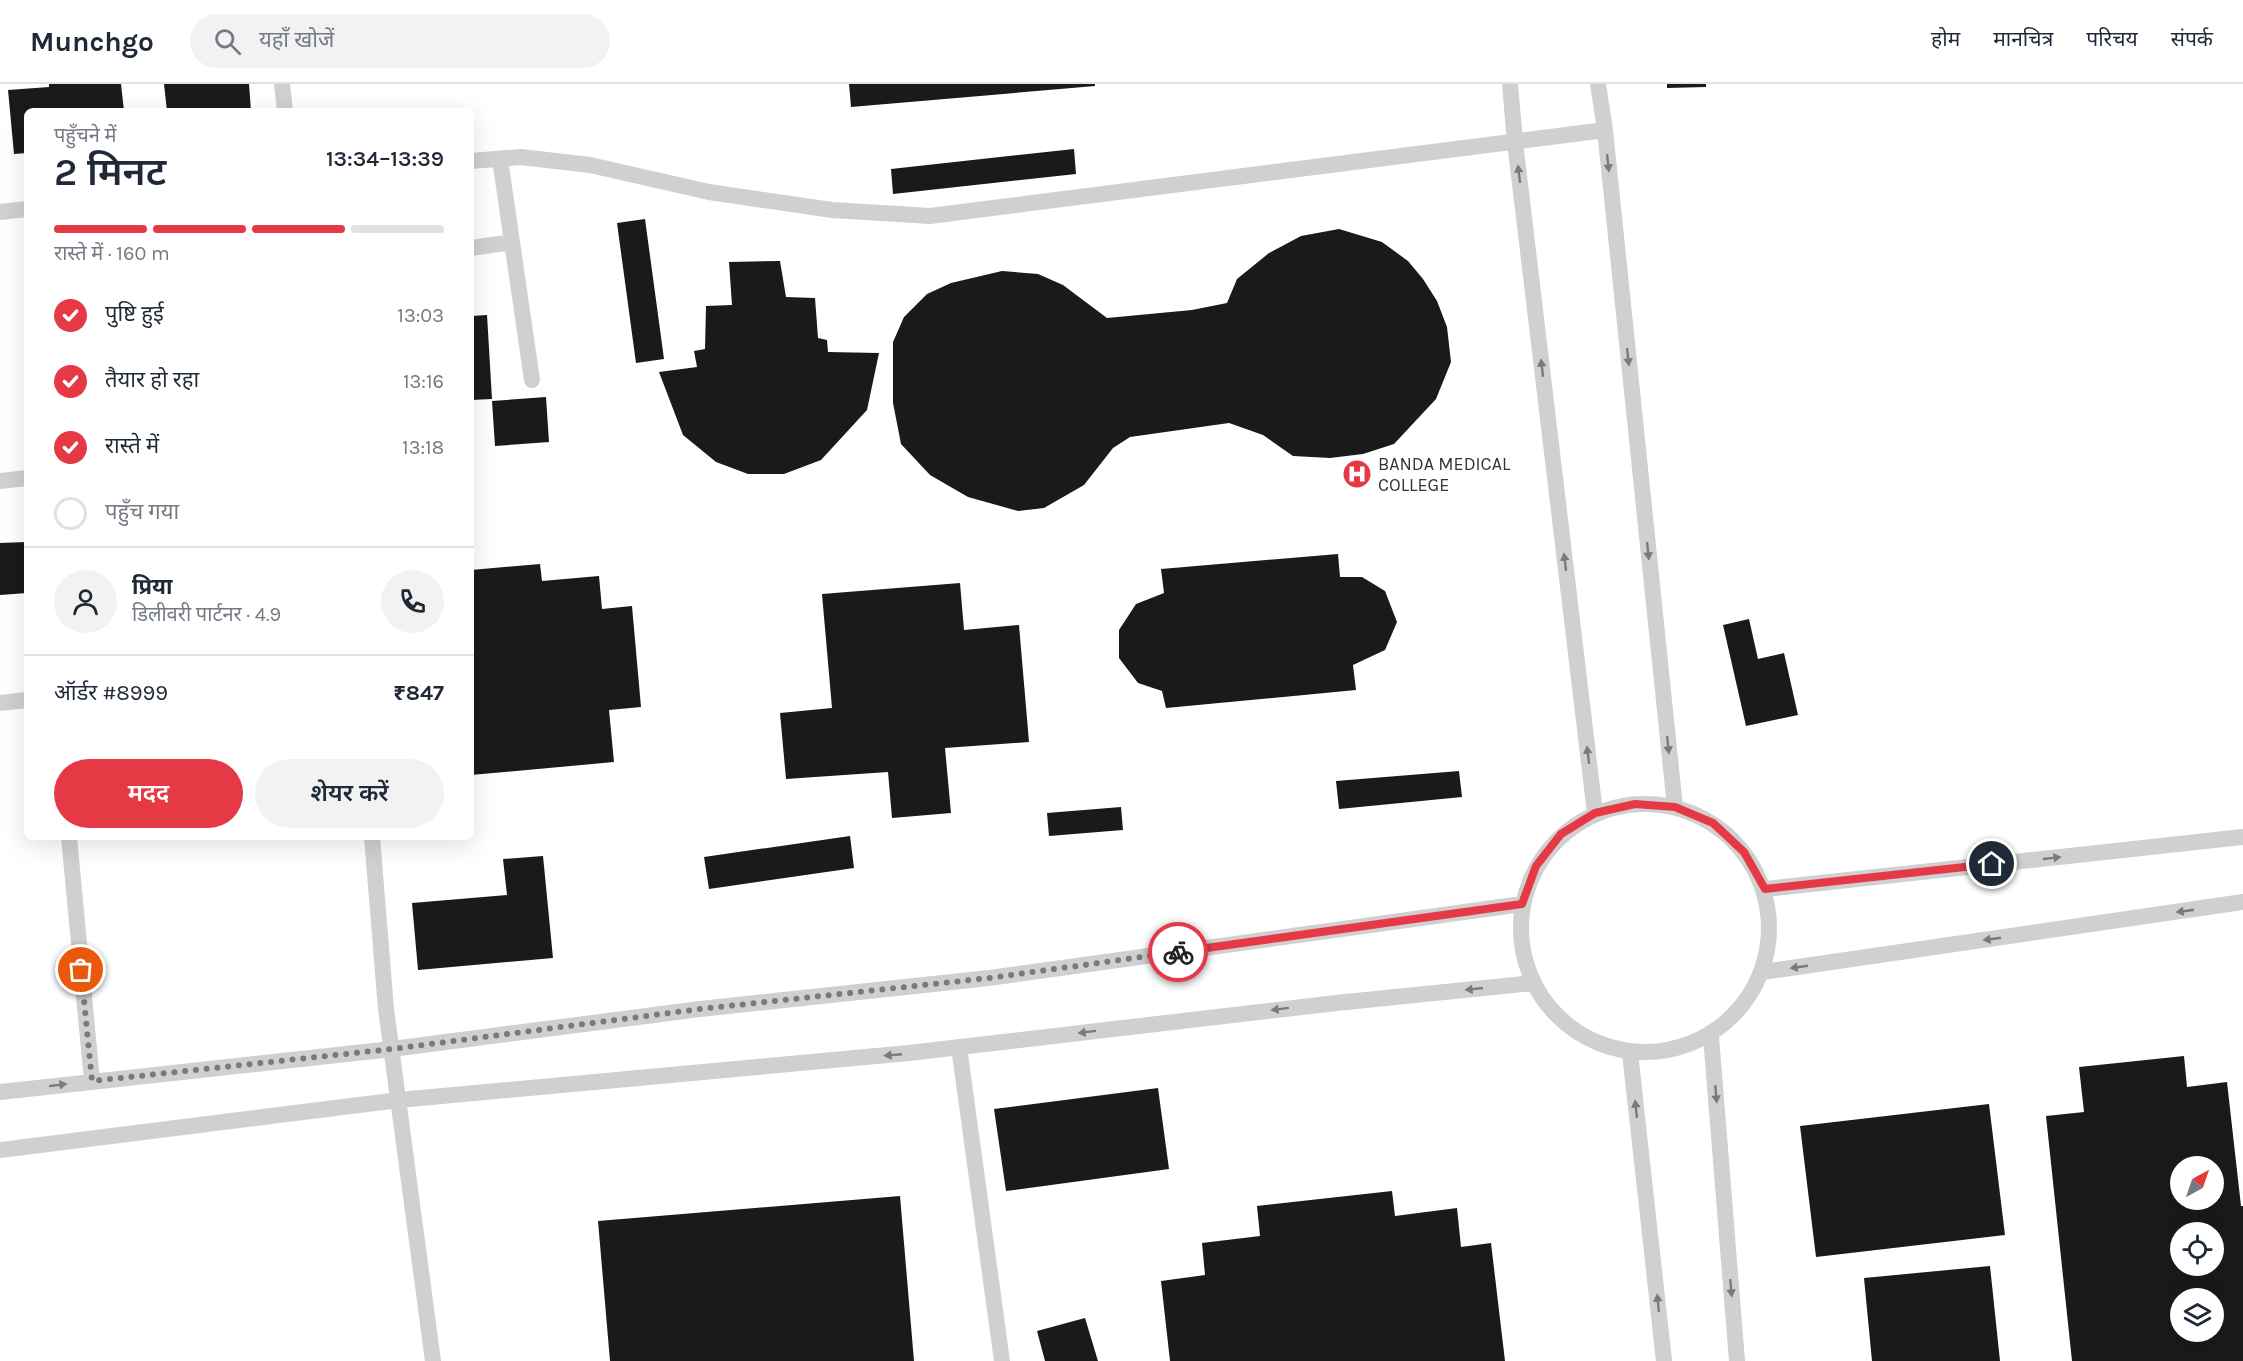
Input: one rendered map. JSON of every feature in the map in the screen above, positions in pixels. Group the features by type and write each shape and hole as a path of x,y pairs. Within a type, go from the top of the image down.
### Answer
{"lane":[{"path":"282,84 285,108"},
{"path":"1510,84 1595,813"},
{"path":"1598,84 1605,130 1675,807"},
{"path":"474,161 521,157 590,165 709,192 832,210 930,216 1605,130"},
{"path":"500,159 532,380"},
{"path":"0,212 24,209"},
{"path":"474,248 512,242"},
{"path":"0,482 24,478"},
{"path":"0,703 24,699"},
{"path":"1635,804 1675,807 1713,823 1744,852 1765,889 1771,930 1763,972 1742,1008 1711,1036 1672,1051 1630,1053 1590,1041 1556,1016 1533,984 1521,944 1522,904 1536,866 1561,834 1595,813 1635,804"},
{"path":"1765,889 2243,837"},
{"path":"69,840 92,1081"},
{"path":"372,840 386,1010 433,1361"},
{"path":"1763,972 2243,902"},
{"path":"0,1092 392,1049 700,1009 989,978 1522,904"},
{"path":"0,1150 399,1100 959,1047 1336,1003 1533,984"},
{"path":"1711,1036 1737,1361"},
{"path":"959,1047 1002,1361"},
{"path":"1630,1053 1664,1361"}],"building":[{"path":"49,84 121,84 124,108 24,108 24,153 14,154 8,90 49,87"},
{"path":"164,84 249,84 251,108 167,108"},
{"path":"849,84 1095,84 1095,86 851,107"},
{"path":"1667,84 1706,84 1706,87 1667,88"},
{"path":"1074,149 1076,174 893,194 891,169"},
{"path":"645,219 664,359 636,363 617,223"},
{"path":"1339,229 1382,242 1408,261 1437,301 1447,327 1451,362 1436,399 1394,444 1363,454 1330,458 1293,456 1263,435 1229,423 1130,437 1113,448 1084,485 1044,508 1018,511 968,497 930,475 901,444 893,403 893,342 904,317 927,294 951,283 1002,271 1038,274 1063,285 1107,318 1192,310 1227,303 1237,279 1269,253 1301,236"},
{"path":"780,261 786,297 815,298 818,338 827,340 828,352 879,353 867,410 821,460 784,474 748,474 716,462 683,435 659,372 697,367 694,351 705,349 706,306 732,305 729,262"},
{"path":"487,315 492,399 474,400 474,316"},
{"path":"546,397 549,442 495,446 492,401"},
{"path":"24,542 24,593 0,595 0,543"},
{"path":"1338,554 1340,577 1362,577 1385,591 1397,622 1385,650 1353,665 1356,690 1166,708 1162,691 1138,683 1119,658 1119,630 1136,604 1164,593 1161,569"},
{"path":"540,564 542,581 599,576 602,609 632,606 641,707 609,710 614,762 474,775 474,570"},
{"path":"960,583 964,630 1019,625 1029,742 945,748 951,813 892,818 888,772 786,779 780,713 832,708 822,594"},
{"path":"1749,619 1758,659 1784,653 1798,715 1746,726 1723,625"},
{"path":"1459,771 1462,797 1339,809 1336,781"},
{"path":"1121,807 1123,830 1049,836 1047,813"},
{"path":"850,836 854,868 709,889 704,857"},
{"path":"543,856 553,958 418,970 412,903 507,895 503,859"},
{"path":"2184,1056 2187,1087 2227,1082 2241,1206 2243,1206 2243,1361 2072,1361 2046,1116 2084,1112 2079,1067"},
{"path":"1158,1088 1169,1169 1006,1191 994,1109"},
{"path":"1989,1104 2005,1235 1816,1257 1800,1126"},
{"path":"1392,1191 1395,1216 1457,1208 1461,1247 1491,1243 1505,1361 1170,1361 1161,1281 1205,1275 1202,1243 1260,1236 1257,1206"},
{"path":"900,1196 914,1361 610,1361 598,1221"},
{"path":"1990,1266 2000,1361 1872,1361 1864,1278"},
{"path":"1085,1318 1098,1361 1045,1361 1037,1331"}],"way so far":[{"path":"81,970 92,1081 392,1049 700,1009 989,978 1178,952"}],"place":[{"name":"BANDA MEDICAL COLLEGE","path":"1357,474"}],"route":[{"path":"1178,952 1522,904 1536,866 1561,834 1595,813 1635,804 1675,807 1713,823 1744,852 1765,889 1992,864"}]}
